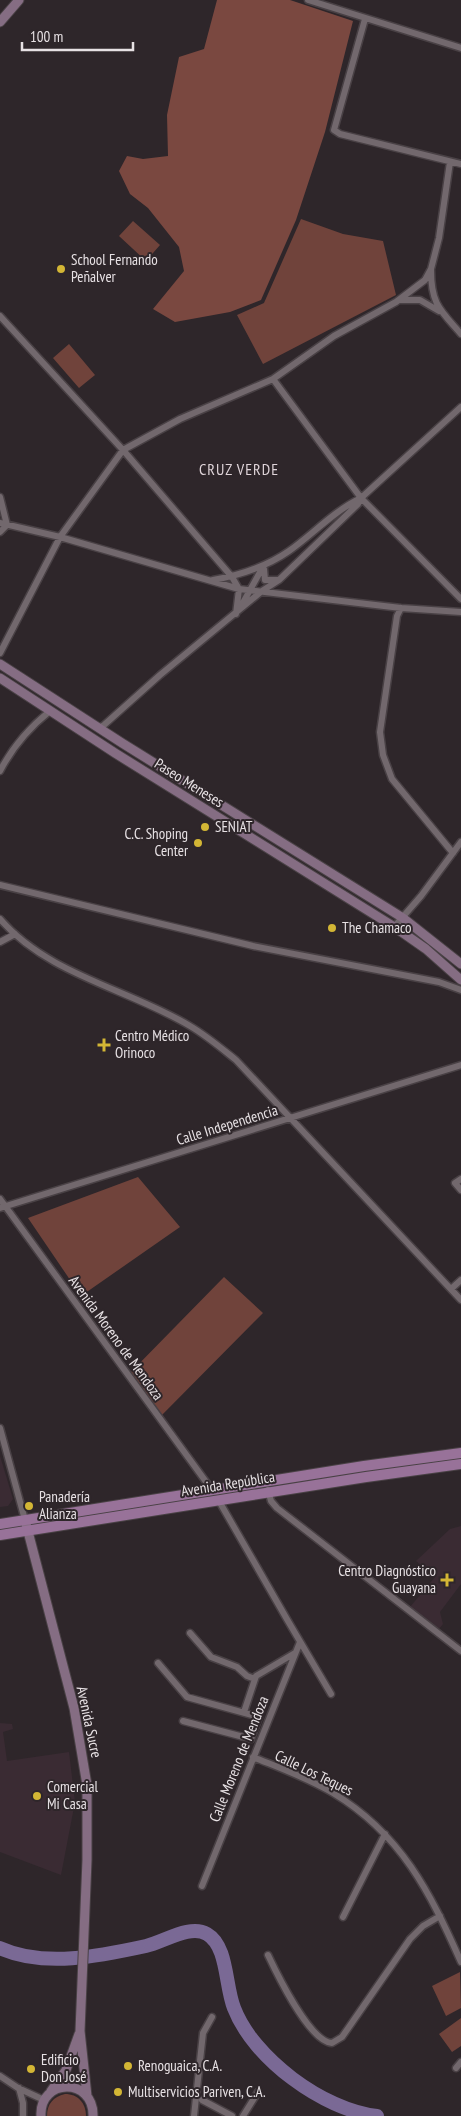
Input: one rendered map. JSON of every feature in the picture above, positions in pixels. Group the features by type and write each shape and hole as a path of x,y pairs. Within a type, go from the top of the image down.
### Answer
{"main road":[{"name":"Avenida República","path":"0,1524 390,1462 461,1453"},
{"name":"Avenida República","path":"0,1535 383,1474 461,1464"}],"street":[{"path":"0,22 19,0"},
{"path":"308,0 461,48"},
{"path":"365,19 334,130 340,134 461,164"},
{"path":"0,653 60,537 123,450 180,419 273,379 334,336 398,300 425,280 431,269 439,238 450,162"},
{"path":"431,269 431,288 434,301 461,334"},
{"path":"398,300 420,300 433,306 445,316"},
{"path":"0,316 123,450 232,577 239,589 236,614"},
{"path":"273,379 361,498 461,599"},
{"path":"210,580 246,574 287,552 348,505 361,498 461,407"},
{"path":"0,497 7,525"},
{"path":"98,728 104,725 160,675 262,591 278,580 358,504 361,498"},
{"path":"0,523 60,537 239,589 401,608 461,612"},
{"path":"0,532 7,525"},
{"path":"210,580 219,574 217,559"},
{"path":"264,565 265,580 278,580"},
{"path":"236,614 264,565"},
{"path":"401,608 397,616 380,732 383,755 392,779 452,853"},
{"name":"Paseo Meneses","path":"0,664 98,728 403,918 461,964"},
{"name":"Paseo Meneses","path":"0,678 394,927 420,945 461,980"},
{"path":"0,771 22,738 36,722 50,711"},
{"path":"394,927 461,842"},
{"path":"0,885 253,946 439,982 461,990"},
{"path":"0,919 15,934 53,960 189,1025 236,1060 461,1300"},
{"path":"0,942 15,934"},
{"name":"Calle Independencia","path":"2,1207 461,1065"},
{"path":"461,1178 455,1183 461,1190"},
{"name":"Avenida Moreno de Mendoza","path":"0,1199 2,1207 212,1490"},
{"path":"451,1289 461,1280"},
{"name":"Avenida Sucre","path":"0,1428 74,1708 84,1757 87,1860 80,2031 89,2099 97,2116"},
{"path":"265,1482 271,1501 277,1508 461,1651"},
{"path":"218,1500 332,1694"},
{"path":"190,1633 212,1657 238,1666 247,1676 255,1679"},
{"name":"Calle Moreno de Mendoza","path":"202,1886 300,1642"},
{"path":"244,1712 256,1676 295,1653"},
{"path":"158,1663 187,1697 259,1717 251,1739 183,1721"},
{"name":"Calle Los Teques","path":"253,1757 331,1792 363,1813 384,1834 422,1882 461,1962"},
{"path":"343,1917 384,1834"},
{"path":"268,1955 281,1981 306,2021 322,2040 332,2043 342,2037 350,2027 410,1939 423,1926 440,1916"},
{"path":"194,2116 204,2032 212,2017"},
{"name":"Avenida Sucre","path":"46,2098 66,2070 80,2031"},
{"path":"456,2068 461,2062"},
{"path":"0,2076 18,2088 46,2098"},
{"path":"41,2116 46,2098 52,2091 64,2087 77,2089 89,2099 93,2116"},
{"path":"18,2088 23,2103 23,2116"},
{"path":"243,2116 258,2092"},
{"path":"202,2100 232,2116"}],"shaded area":[{"path":"217,0 290,0 353,21 325,132 296,220 261,300 230,312 175,322 153,309 184,271 179,247 148,208 130,194 119,171 127,156 143,159 168,156 167,115 179,57 204,49"},
{"path":"301,219 343,234 383,241 396,295 263,364 237,315 264,303"},
{"path":"133,221 160,245 146,261 119,236"},
{"path":"69,344 95,375 79,388 53,358"},
{"path":"138,1177 180,1227 81,1296 28,1218"},
{"path":"224,1277 263,1313 159,1418 128,1375"},
{"path":"0,1456 13,1499 8,1506 0,1507"},
{"name":"Centro Diagnóstico Guayana","path":"461,1526 461,1584 440,1612 443,1624 439,1629 410,1607 435,1577 416,1561 450,1529"},
{"name":"Comercial Mi Casa","path":"0,1723 12,1724 13,1729 3,1732 7,1761 69,1752 75,1802 61,1875 0,1852"},
{"path":"460,1972 461,2008 446,2016 432,1986"},
{"path":"461,2018 461,2046 452,2052 439,2034"},
{"path":"65,2094 74,2096 83,2103 86,2116 47,2116 48,2108 52,2102 57,2097"}],"waterway":[{"path":"0,1948 35,1958 72,1958 146,1946 185,1932 200,1931 207,1934 219,1948 231,1999 243,2027 273,2063 313,2092 335,2104 356,2112 377,2116"}],"place":[{"name":"School Fernando Peñalver","path":"61,269"},
{"name":"SENIAT","path":"205,827"},
{"name":"C.C. Shoping Center","path":"198,843"},
{"name":"The Chamaco","path":"332,928"},
{"name":"Centro Médico Orinoco","path":"104,1045"},
{"name":"Panadería Alianza","path":"29,1506"},
{"name":"Centro Diagnóstico Guayana","path":"447,1580"},
{"name":"Comercial Mi Casa","path":"37,1796"},
{"name":"Renoguaica, C.A.","path":"128,2066"},
{"name":"Edificio Don José","path":"31,2069"},
{"name":"Multiservicios Pariven, C.A.","path":"118,2092"}],"district":[{"name":"CRUZ VERDE","path":"239,469"}]}
